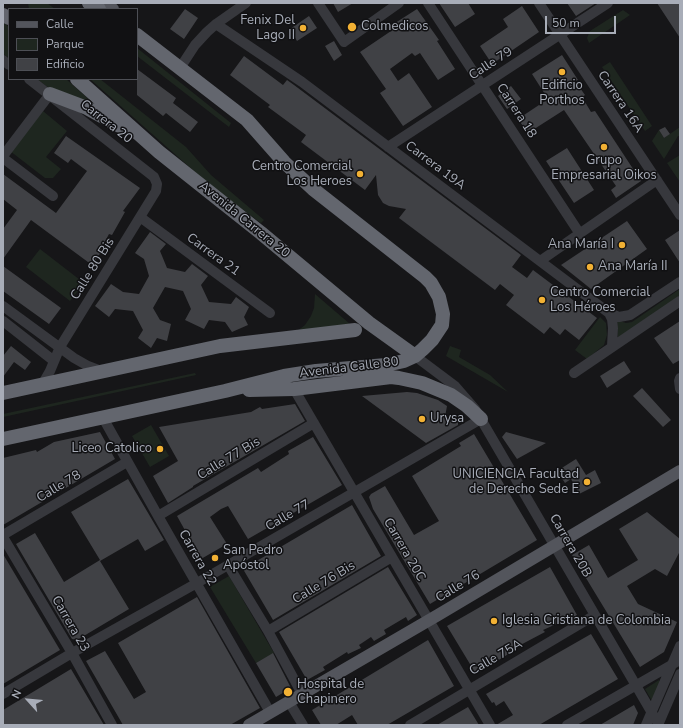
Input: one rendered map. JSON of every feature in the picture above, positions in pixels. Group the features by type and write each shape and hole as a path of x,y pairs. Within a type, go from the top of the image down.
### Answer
{"highway":[{"path":"138,36 150,43 180,68"},
{"name":"Avenida Calle 80","path":"3,438 225,391 284,376 404,361 415,356 432,340 442,325 443,314 439,297 431,283 413,266 313,189 284,162 247,120 180,68"},
{"name":"Avenida Carrera 20","path":"78,80 143,139 261,233 369,323 415,356"},
{"path":"50,94 87,108 143,139"},
{"path":"3,393 220,346 355,330"},
{"path":"225,391 294,389 399,378 422,383 451,395 467,406 481,419"}],"main road":[{"path":"138,33 150,43"},
{"name":"Calle 76","path":"249,725 680,471"}],"street":[{"path":"180,68 195,45 216,24 246,3"},
{"path":"318,3 344,42 399,3"},
{"name":"Carrera 18","path":"428,3 580,234"},
{"name":"Carrera 16A","path":"539,3 680,215"},
{"name":"Calle 79","path":"388,147 608,3"},
{"name":"Carrera 19A","path":"216,24 302,82 609,313"},
{"name":"Carrera 20","path":"30,80 149,173 157,181 156,192"},
{"path":"50,94 3,157 53,196"},
{"path":"540,261 657,180"},
{"name":"Calle 80 Bis","path":"54,361 60,348 156,192"},
{"name":"Carrera 21","path":"140,217 270,313"},
{"path":"609,313 619,318 630,315 680,282"},
{"path":"574,373 680,301"},
{"path":"3,306 81,362 102,371"},
{"path":"609,313 612,319 613,328 612,346"},
{"path":"3,321 54,361 42,385"},
{"name":"Carrera 20B","path":"415,356 440,374 461,392 481,419 659,725"},
{"path":"680,378 680,389"},
{"name":"Carrera 20C","path":"294,389 490,725"},
{"name":"Carrera 22","path":"102,416 270,712"},
{"name":"Calle 77","path":"3,694 481,419"},
{"name":"Calle 77 Bis","path":"158,516 314,423"},
{"name":"Calle 78","path":"3,536 127,462"},
{"name":"Carrera 23","path":"3,536 72,653 112,725"},
{"name":"Calle 76 Bis","path":"268,631 392,557"},
{"path":"228,565 268,631 302,694"},
{"name":"Calle 75A","path":"410,725 595,615"},
{"path":"646,725 676,662 680,646"},
{"path":"567,725 676,662"},
{"path":"659,725 680,674"},
{"path":"289,702 303,725"}],"green space":[{"path":"28,3 47,3 54,8 29,8"},
{"path":"623,10 630,15 589,43 587,38 590,31"},
{"path":"3,22 8,26 8,57 3,54"},
{"path":"138,49 231,123 229,127 138,57"},
{"path":"610,62 652,126 645,131 602,67"},
{"path":"38,80 67,80 101,110 57,92"},
{"path":"91,80 101,80 186,147 211,175 264,220 261,223 212,187"},
{"path":"43,111 67,131 46,157 61,169 53,178 45,178 10,151"},
{"path":"680,127 680,136 678,136 664,159 652,141 659,130 664,138"},
{"path":"680,155 680,182 667,163"},
{"path":"40,249 84,283 70,301 26,267"},
{"path":"680,289 680,296 618,339 617,320 626,323 632,322"},
{"path":"315,294 350,324 296,332 305,325 311,316 314,308"},
{"path":"600,317 606,323 607,335 604,345 587,359 575,350"},
{"path":"450,346 461,350 459,357 490,375 508,392 446,356"},
{"path":"195,373 196,375 3,417 3,414"},
{"path":"151,425 169,456 150,467 132,436"},
{"path":"229,576 274,653 256,663 210,587"},
{"path":"659,680 660,683 652,701 645,689"}],"building":[{"path":"333,3 353,3 338,12"},
{"path":"439,3 468,3 475,14 455,27"},
{"path":"567,3 596,3 576,16"},
{"path":"657,3 680,3 680,38"},
{"path":"522,6 539,32 492,64 480,46 508,27 503,19"},
{"path":"185,9 198,18 184,39 170,29"},
{"path":"417,9 439,40 437,41 455,69 438,80 420,53 415,56 412,53 390,69 398,81 409,73 432,107 403,126 380,93 386,89 360,52 394,29 392,25"},
{"name":"Fenix Del Lago II","path":"309,16 317,28 297,41 290,29"},
{"path":"334,41 342,55 334,61 325,46"},
{"path":"562,55 578,80 575,81 585,95 582,97 591,112 595,111 641,181 616,198 611,190 616,186 564,110 528,133 518,119 548,99 532,74"},
{"name":"Centro Comercial Los Heroes","path":"244,56 283,85 287,80 294,85 521,255 512,267 527,278 533,270 597,318 579,340 565,329 560,335 550,327 544,334 506,305 514,295 500,284 495,290 399,218 406,209 389,206 383,203 378,195 376,175 365,190 301,142 306,135 268,107 270,105 230,75"},
{"path":"138,70 176,98 173,103 198,122 190,132 166,113 163,116 137,95"},
{"path":"511,86 521,99 507,109 498,96"},
{"path":"665,127 670,134 664,138 659,130"},
{"path":"66,136 140,188 123,211 125,212 112,235 109,234 102,247 104,248 92,265 31,220 3,259 3,229 17,210 3,199 3,174 56,213 87,171 71,159 68,163 54,153"},
{"path":"567,148 594,190 574,203 546,161"},
{"path":"627,221 647,249 591,289 561,265"},
{"path":"680,230 680,263 665,240"},
{"path":"150,232 166,244 160,251 167,268 185,272 192,264 208,276 201,285 209,302 231,304 236,297 249,307 244,317 248,325 232,332 225,322 209,320 204,329 185,320 191,309 183,291 165,287 153,308 160,320 171,324 167,341 157,338 151,348 138,338 143,330 133,311 115,309 109,317 95,306 111,284 123,292 139,294 149,276 144,259 135,253"},
{"path":"3,266 61,308 49,324 3,291"},
{"path":"680,321 680,360 673,364 654,338"},
{"path":"11,346 31,362 25,370 14,362 3,377 3,356"},
{"path":"624,361 631,372 607,388 600,376"},
{"path":"642,388 671,420 663,427 633,396"},
{"name":"Urysa","path":"407,392 417,393 438,400 447,406 445,417 458,420 458,425 426,443 362,396"},
{"path":"295,404 305,421 193,486 168,503 153,476 178,461 159,427 251,412 260,407 262,409"},
{"path":"100,432 115,459 3,525 3,458 36,450 37,452 54,442"},
{"path":"506,432 546,443 517,459 502,437"},
{"path":"474,434 537,540 430,604 373,509 369,497 371,494 385,486 414,535 439,521 412,476 461,446 459,443"},
{"path":"313,437 342,485 248,539 228,506 221,509 210,517 227,544 201,559 177,516 258,468 261,472 289,454 288,451"},
{"path":"576,459 586,475 595,470 601,483 579,494 571,479 565,483 557,471"},
{"path":"128,479 164,540 145,551 138,539 100,561 129,609 77,640 72,639 16,544 35,533 64,582 100,560 71,512"},
{"path":"352,505 381,556 273,620 243,569"},
{"path":"647,512 680,539 680,551 667,576 655,569 627,586 638,604 677,622 664,652 640,667 572,555 589,545 608,578 638,560 619,529"},
{"path":"3,554 60,650 3,684"},
{"path":"388,567 417,615 408,621 406,617 384,630 386,634 374,641 371,637 359,645 361,648 348,654 347,652 323,667 325,670 307,680 279,632"},
{"path":"550,567 577,615 564,623 563,621 543,630 545,632 509,651 510,653 476,674 447,626"},
{"path":"197,597 260,708 230,725 123,725 86,661 105,651 134,699 146,692 118,643"},
{"path":"591,634 618,679 539,725 496,725 513,715 504,701 496,706 486,694"},
{"path":"428,640 454,686 387,725 358,725 352,715 336,725 321,725 312,710"},
{"path":"273,653 291,688 276,697 256,663"},
{"path":"71,669 104,725 3,725 3,710"},
{"path":"634,705 638,713 633,725 600,725"},
{"path":"468,707 479,725 437,725 449,718"}],"place":[{"name":"Colmedicos","path":"352,27"},
{"name":"Fenix Del Lago II","path":"303,28"},
{"name":"Edificio Porthos","path":"562,72"},
{"name":"Grupo Empresarial Oikos","path":"604,147"},
{"name":"Centro Comercial Los Heroes","path":"360,174"},
{"name":"Ana María I","path":"622,245"},
{"name":"Ana María II","path":"590,267"},
{"name":"Centro Comercial Los Héroes","path":"542,300"},
{"name":"Urysa","path":"422,419"},
{"name":"Liceo Catolico","path":"160,449"},
{"name":"UNICIENCIA Facultad de Derecho Sede E","path":"587,482"},
{"name":"San Pedro Apóstol","path":"215,558"},
{"name":"Iglesia Cristiana de Colombia","path":"494,621"},
{"name":"Hospital de Chapinero","path":"288,692"}]}
